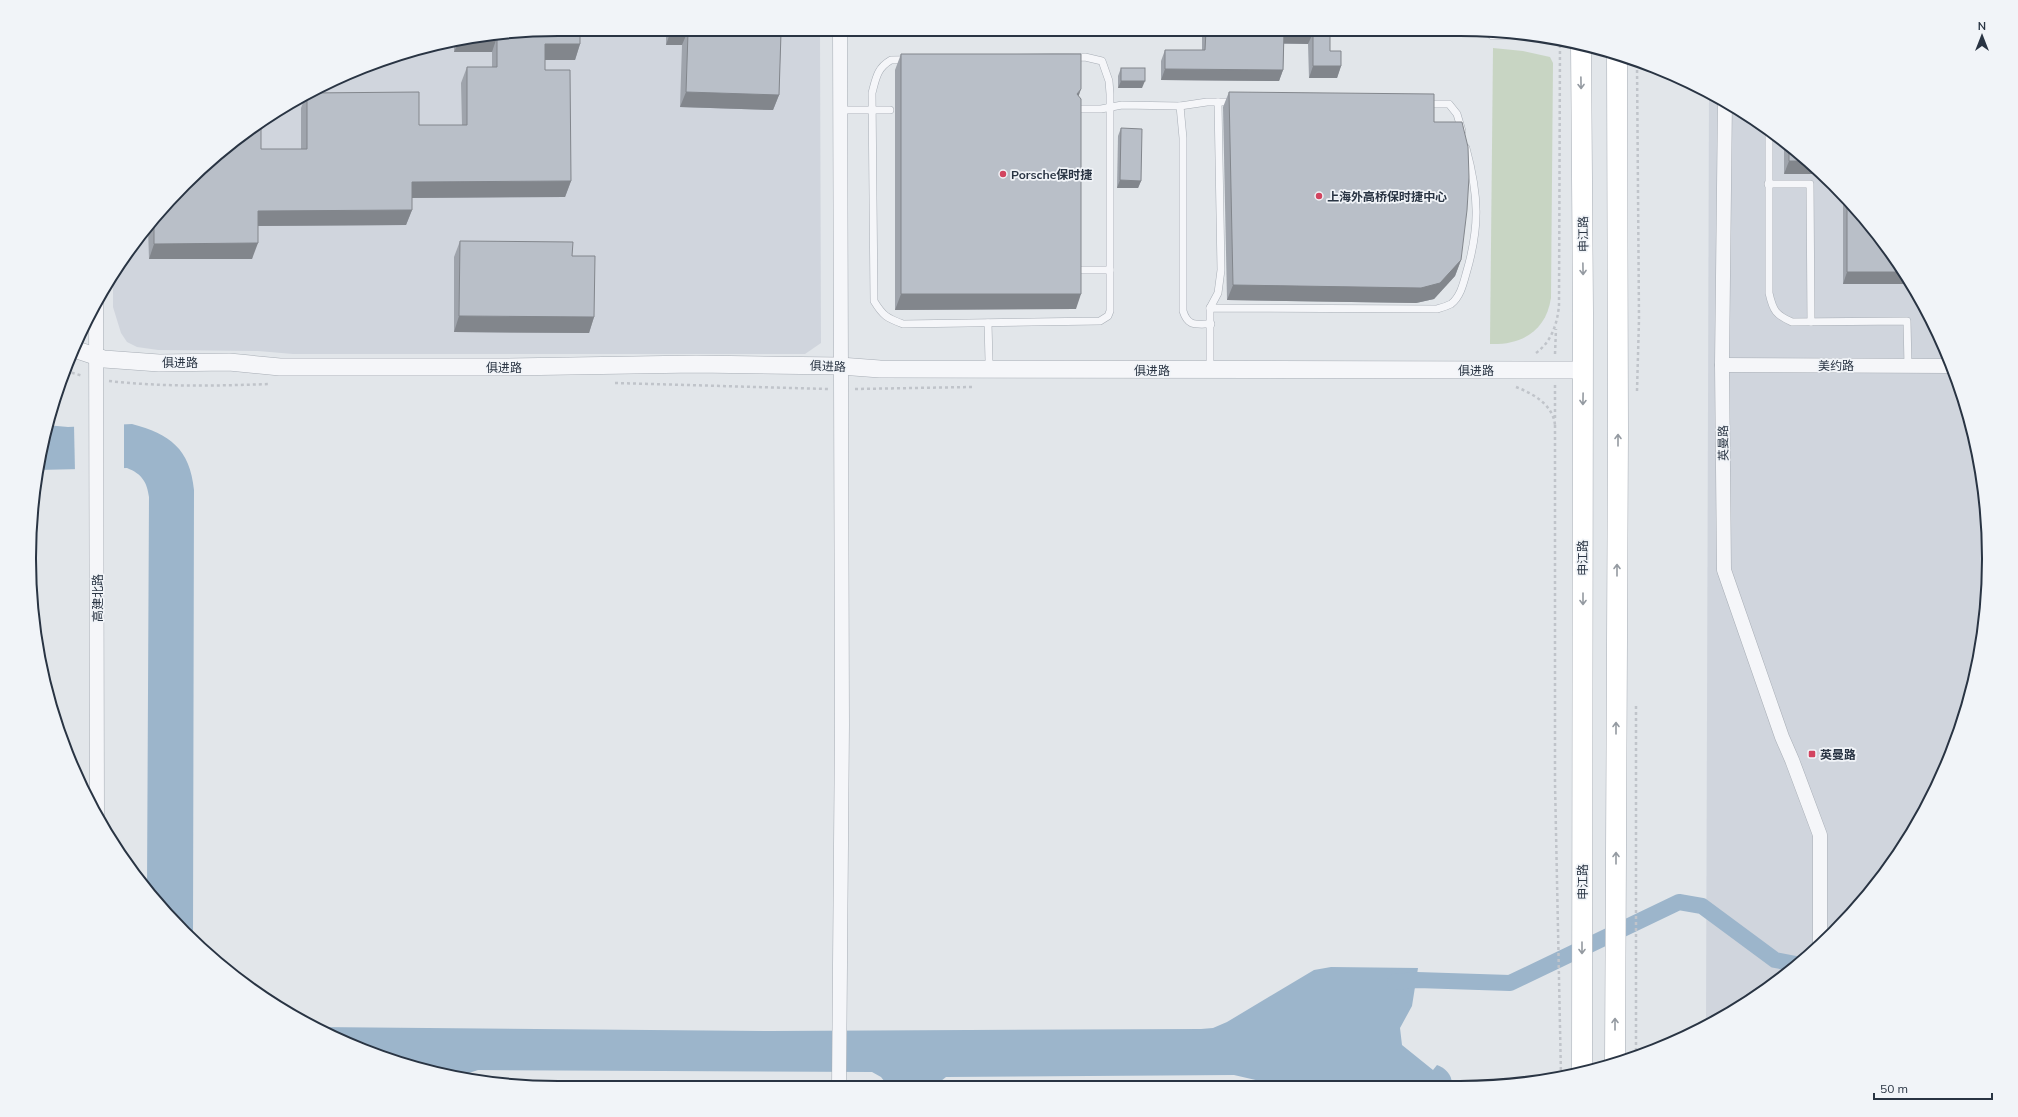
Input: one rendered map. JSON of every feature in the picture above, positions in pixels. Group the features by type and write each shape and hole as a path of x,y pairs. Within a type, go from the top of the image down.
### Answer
{"main road":[{"name":"申江路","path":"1581,51 1583,370 1582,1066"},
{"path":"1615,1057 1618,446 1617,61"}],"street":[{"path":"839,1081 842,724 840,36"},
{"name":"英曼路","path":"1725,108 1722,365 1724,570 1782,737 1820,835 1820,936"},
{"name":"高建北路","path":"96,316 95,476 97,803"},
{"name":"俱进路","path":"80,351 104,359 159,363 229,362 280,367 507,368 696,364 840,366 880,369 1583,370"},
{"name":"美约路","path":"1722,365 1945,366"}],"lane":[{"path":"1085,57 1102,61 1109,81 1110,107 1110,311 1108,316 1100,321 903,324 888,319 880,312 874,301 874,110 872,93 875,80 882,65 891,60 1085,57"},
{"path":"1076,109 1122,105 1180,106 1218,102 1242,102"},
{"path":"1210,370 1210,308 1218,293 1221,270 1218,102"},
{"path":"1210,308 1437,309 1451,304 1461,291 1472,254 1478,211 1475,181 1457,114 1449,104 1417,104"},
{"path":"1180,106 1183,138 1183,311 1186,320 1191,324 1211,324"},
{"path":"840,110 890,110"},
{"path":"1769,137 1768,293 1771,303 1778,316 1792,322 1907,321 1908,366"},
{"path":"1768,184 1810,184 1811,322"},
{"path":"1082,270 1110,270"},
{"path":"988,323 989,361"}],"path":[{"path":"1559,306 1560,46"},
{"path":"1556,325 1554,370 1556,392 1555,783 1559,917 1561,1071"},
{"path":"1636,889 1636,1050"}],"shaded area":[{"path":"820,36 821,343 805,354 293,354 258,351 158,350 137,347 127,342 121,333 113,307 113,286 124,268 144,240 189,189 240,144 268,124 327,90 359,76 423,54 490,40 524,37"},
{"path":"1709,100 1750,124 1778,144 1829,189 1874,240 1912,297 1928,327 1942,359 1964,423 1978,490 1982,558 1978,627 1964,694 1942,758 1928,790 1912,820 1874,877 1829,928 1778,973 1750,993 1706,1019"}],"green space":[{"path":"1493,48 1523,51 1550,57 1553,63 1551,298 1544,319 1531,334 1522,339 1502,344 1490,344"}],"water":[{"path":"132,424 145,428 167,438 176,445 183,454 192,476 194,490 193,932 147,881 149,497 147,487 140,476 127,468 44,470 53,426 68,427"},
{"path":"1331,967 1418,968 1412,1006 1400,1028 1402,1045 1433,1070 1437,1065 1443,1068 1449,1074 1452,1081 1260,1081 1234,1075 946,1077 941,1081 884,1081 881,1077 872,1072 478,1070 469,1073 423,1063 391,1053 327,1027 770,1031 1201,1029 1213,1028 1227,1022 1314,970"}],"pier":[{"path":"124,422 124,470 75,472 74,425"}],"building":[{"path":"580,36 580,44 545,44 545,70 570,70 571,181 412,182 412,210 258,211 258,243 154,244 154,228 189,189 240,144 261,129 261,149 307,149 307,101 322,93 419,92 419,125 467,125 467,67 497,67 497,39 524,37"},
{"path":"688,36 781,36 779,95 686,92"},
{"path":"1206,36 1284,36 1283,70 1165,69 1165,50 1205,50"},
{"path":"1313,36 1330,36 1330,51 1341,51 1341,66 1313,66"},
{"path":"901,54 1081,54 1081,89 1077,94 1081,99 1081,294 901,294"},
{"path":"1121,68 1145,68 1145,81 1121,81"},
{"path":"1229,92 1434,94 1434,122 1462,122 1468,147 1469,177 1467,210 1461,260 1440,283 1421,288 1233,285"},
{"path":"1121,128 1142,129 1141,181 1120,180"},
{"path":"1789,153 1798,161 1789,161"},
{"path":"1847,209 1874,240 1896,272 1847,272"},
{"path":"460,241 573,242 572,256 595,256 594,317 459,316"}],"waterway":[{"path":"1395,982 1417,980 1510,983 1679,902 1702,906 1775,960 1790,963"}],"place":[{"name":"Porsche保时捷","path":"1003,174"},
{"name":"上海外高桥保时捷中心","path":"1319,196"},
{"name":"英曼路","path":"1812,754"}]}
